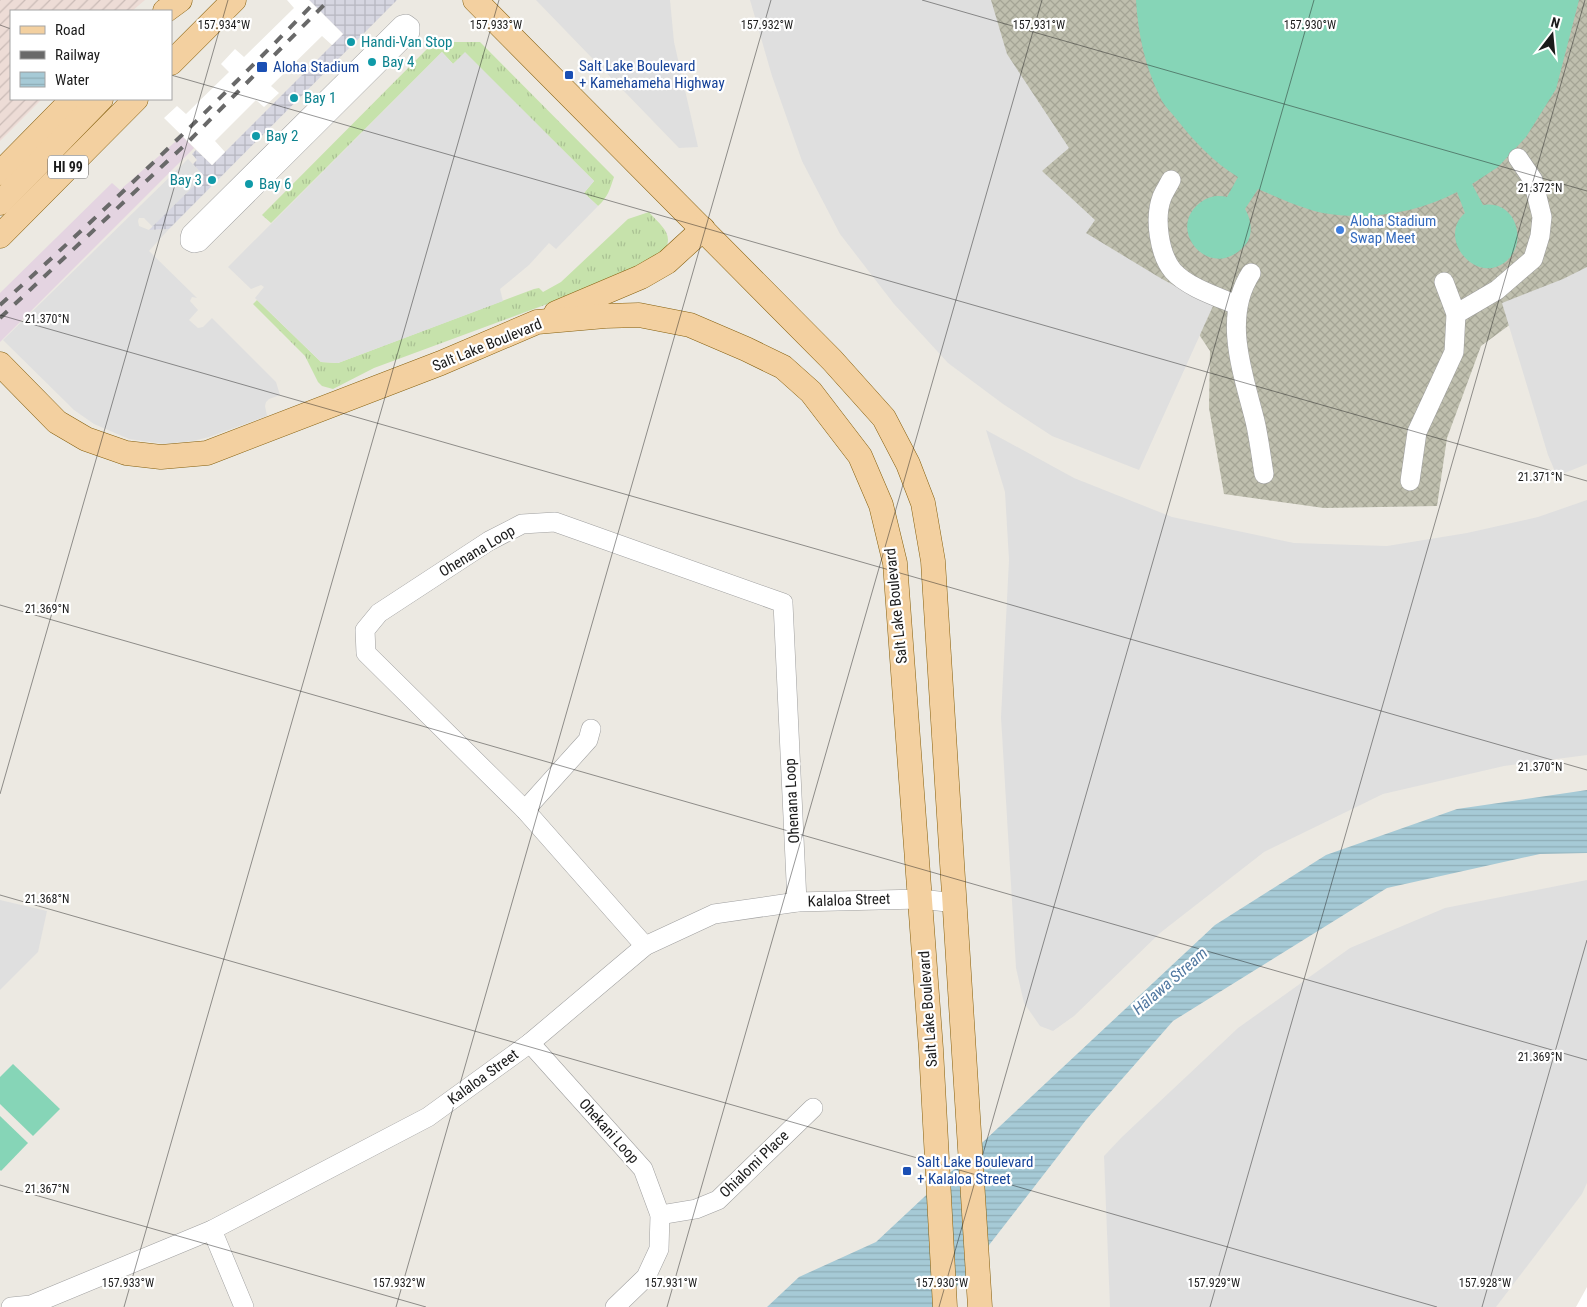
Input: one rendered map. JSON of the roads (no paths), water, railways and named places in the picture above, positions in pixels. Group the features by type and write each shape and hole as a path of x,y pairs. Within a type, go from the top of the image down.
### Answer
{"main road":[{"path":"167,10 180,0"},
{"path":"172,12 180,0"},
{"path":"172,62 234,0"},
{"path":"475,0 861,390 884,418 908,464 923,503 933,561 956,903 979,1296"},
{"name":"HI 99","path":"5,167 72,100"},
{"path":"0,203 100,100"},
{"name":"HI 99","path":"0,236 135,100"},
{"path":"537,322 640,277 667,262 704,230"},
{"name":"Salt Lake Boulevard","path":"0,364 57,422 86,439 126,453 161,457 207,453 441,363 537,322 639,315 690,325 783,367 811,392 860,456 881,505 895,563 920,898 945,1307"}],"street":[{"path":"402,25 409,25 410,32 199,242 194,244 192,242 191,234 402,25"},
{"path":"1456,314 1497,290 1533,259 1540,236 1542,217 1533,180 1518,158"},
{"path":"1171,180 1162,198 1158,220 1160,246 1173,271 1192,285 1238,305"},
{"path":"1251,273 1243,285 1238,305 1237,344 1242,376 1255,422 1264,474"},
{"path":"1410,481 1416,432 1454,352 1456,314 1444,282"},
{"name":"Ohenana Loop","path":"645,946 525,810 366,653 364,630 380,613 489,541 522,524 554,522 783,604 797,902"},
{"path":"525,810 588,740 591,729"},
{"name":"Kalaloa Street","path":"12,1307 31,1306 212,1230 428,1117 530,1043 645,946 714,914 797,902 920,898 956,903"},
{"name":"Ohekani Loop","path":"530,1043 643,1169 660,1215 659,1249 646,1277 615,1307"},
{"name":"Ohialomi Place","path":"660,1215 696,1209 718,1200 813,1108"},
{"path":"212,1230 244,1307"}],"water":[{"name":"Hālawa Stream","path":"1587,790 1587,853 1540,854 1387,888 1173,1021 1086,1120 941,1307 767,1307 799,1277 876,1242 1215,925 1326,855 1457,809"}],"railway":[{"path":"0,305 161,155 317,0"},
{"path":"0,318 188,142 329,0"}],"place":[{"name":"Handi-Van Stop","path":"351,42"},
{"name":"Bay 4","path":"372,62"},
{"name":"Aloha Stadium","path":"262,67"},
{"name":"Salt Lake Boulevard + Kamehameha Highway","path":"569,75"},
{"name":"Bay 1","path":"294,98"},
{"name":"Bay 2","path":"256,136"},
{"name":"Bay 3","path":"212,180"},
{"name":"Bay 6","path":"249,184"},
{"name":"Aloha Stadium Swap Meet","path":"1340,230"},
{"name":"Salt Lake Boulevard + Kalaloa Street","path":"907,1171"}]}
